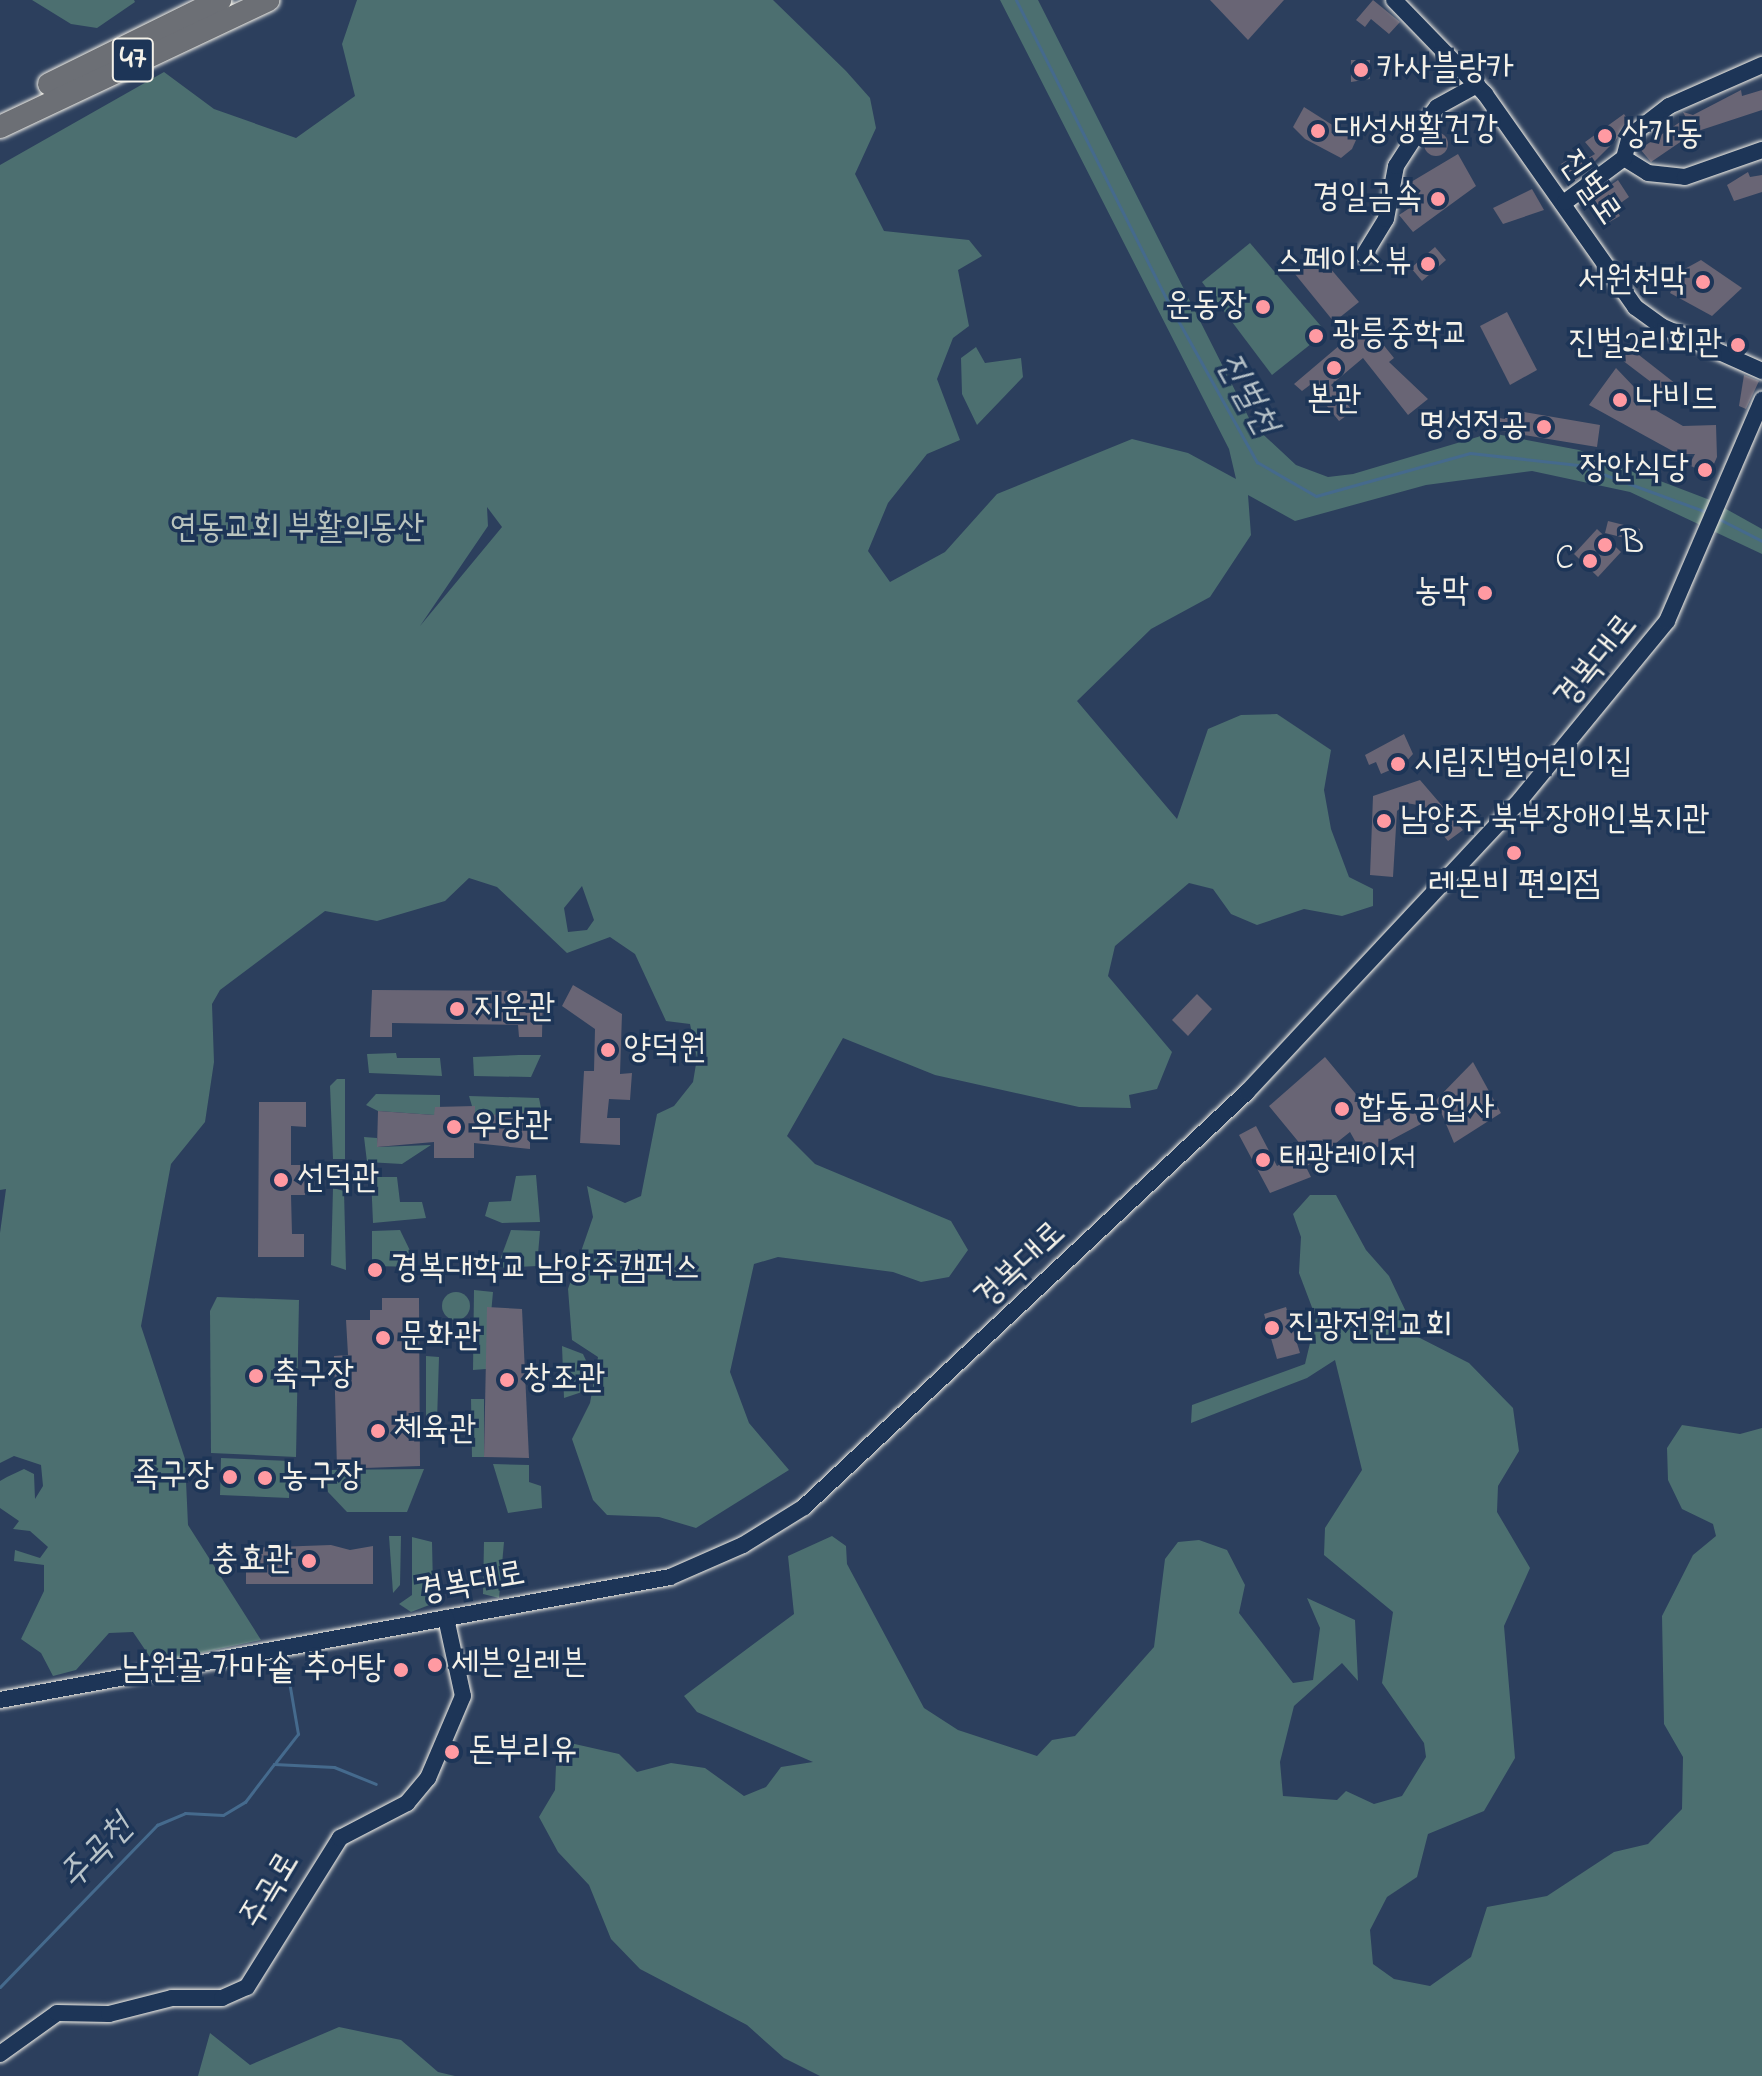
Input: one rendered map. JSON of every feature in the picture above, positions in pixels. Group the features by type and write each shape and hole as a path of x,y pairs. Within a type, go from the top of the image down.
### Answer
{"highway":[{"name":"47","path":"0,112 220,0"},
{"name":"47","path":"0,127 269,0"}],"street":[{"name":"진벌로","path":"1394,0 1477,85 1565,202 1625,297 1645,316 1762,371"},
{"path":"1565,202 1624,158 1630,136 1669,106 1762,65"},
{"path":"1364,255 1386,219 1396,166 1416,135 1437,107 1477,85"},
{"path":"1624,158 1648,173 1685,177 1762,150"},
{"name":"경복대로","path":"0,1700 670,1577 743,1545 804,1507 917,1407 1292,1048 1633,669 1678,601 1762,400"},
{"name":"주곡로","path":"0,2054 57,2013 109,2014 172,1998 222,1998 247,1987 340,1838 407,1803 428,1778 463,1696 446,1618"}],"green space":[{"path":"32,0 135,2 97,28 71,24"},
{"name":"연동교회 부활의동산","path":"357,0 773,0 846,71 870,98 876,128 855,174 884,231 969,240 982,256 958,270 969,326 953,338 937,379 960,440 927,454 888,503 868,551 890,582 945,552 997,494 1132,439 1188,453 1236,479 1229,449 1000,0 1038,0 1252,424 1296,465 1328,477 1353,474 1491,433 1579,450 1710,500 1762,529 1762,554 1630,492 1532,471 1426,485 1295,521 1248,495 1251,535 1210,597 1151,629 1077,701 1177,819 1208,729 1241,715 1277,714 1331,750 1324,790 1331,829 1349,877 1373,889 1373,906 1342,916 1304,909 1257,925 1231,914 1213,889 1189,883 1115,946 1108,976 1172,1052 1157,1089 1129,1095 1131,1108 1079,1107 935,1075 843,1038 787,1136 815,1164 951,1221 968,1250 949,1277 921,1282 893,1272 778,1257 754,1264 730,1372 749,1423 789,1470 696,1528 659,1517 607,1515 593,1500 572,1439 590,1403 598,1357 572,1340 568,1289 593,1217 587,1186 625,1203 641,1196 657,1114 674,1106 693,1082 697,1058 690,1024 666,1021 635,954 610,937 567,953 497,887 469,878 445,901 377,921 325,911 220,990 212,1004 214,1062 205,1122 171,1164 141,1326 185,1459 188,1525 261,1640 154,1663 133,1632 109,1633 76,1670 53,1676 41,1653 21,1639 44,1591 44,1565 14,1561 15,1550 40,1558 48,1547 30,1531 13,1529 19,1521 0,1508 0,1481 7,1477 24,1469 34,1474 35,1499 43,1486 41,1465 14,1456 0,1463 0,1233 6,1189 0,1190 0,165 164,72 214,109 296,138 355,96 342,44","holes":["487,507 502,527 420,626 488,526","582,886 594,920 587,930 568,932 564,908"]},
{"name":"운동장","path":"1250,243 1326,332 1272,375 1202,282"},
{"path":"976,347 985,363 1021,358 1023,377 977,425 962,394 961,358"},
{"path":"396,1053 397,1058 440,1058 442,1076 369,1073 367,1054"},
{"path":"541,1055 531,1077 474,1076 473,1057"},
{"path":"337,1079 345,1079 345,1159 333,1159 330,1086"},
{"path":"376,1094 440,1095 440,1107 434,1115 378,1111 366,1105"},
{"path":"469,1096 539,1098 542,1113 475,1116"},
{"path":"364,1137 377,1138 378,1147 431,1145 402,1164 367,1162"},
{"path":"536,1175 540,1222 502,1223 485,1216 489,1202 511,1201 516,1176"},
{"path":"371,1177 397,1177 400,1202 422,1202 426,1218 373,1223"},
{"path":"333,1188 344,1191 346,1270 331,1265"},
{"path":"1310,1195 1336,1195 1366,1250 1389,1276 1418,1337 1469,1363 1513,1408 1519,1451 1498,1486 1497,1512 1530,1568 1504,1626 1515,1758 1484,1811 1428,1834 1417,1877 1387,1897 1370,1930 1373,1964 1394,1979 1430,1986 1471,1957 1487,1907 1547,1896 1614,1852 1648,1844 1682,1809 1683,1757 1664,1724 1662,1616 1693,1555 1716,1536 1713,1524 1682,1509 1668,1480 1667,1448 1682,1425 1740,1434 1762,1428 1762,2076 820,2076 784,2058 747,2025 640,1969 611,1939 589,1885 558,1852 539,1817 555,1790 557,1740 619,1754 637,1772 671,1763 705,1768 744,1796 766,1787 781,1767 813,1762 697,1712 684,1696 794,1614 788,1556 832,1536 846,1546 847,1564 924,1708 958,1730 1037,1756 1052,1740 1075,1736 1154,1647 1165,1559 1178,1542 1199,1540 1227,1550 1245,1585 1239,1613 1293,1683 1313,1680 1320,1628 1307,1598 1355,1620 1358,1681 1342,1663 1294,1706 1280,1762 1283,1796 1337,1800 1346,1791 1374,1804 1402,1796 1426,1757 1424,1743 1382,1683 1393,1612 1324,1555 1325,1528 1362,1470 1335,1360 1307,1378 1191,1423 1192,1405 1305,1364 1316,1318 1299,1273 1301,1237 1293,1214"},
{"path":"400,1230 418,1267 372,1266 372,1231"},
{"path":"511,1230 540,1231 537,1266 497,1268"},
{"path":"474,1290 493,1292 486,1369 473,1370"},
{"path":"456,1292 466,1296 470,1306 466,1316 456,1320 446,1316 442,1306 446,1296"},
{"name":"축구장","path":"217,1297 299,1300 296,1457 211,1453 210,1311"},
{"path":"562,1346 583,1354 590,1369 582,1392 564,1398"},
{"path":"426,1356 439,1357 437,1421 426,1421"},
{"path":"471,1399 484,1399 484,1457 472,1457"},
{"name":"농구장","path":"221,1458 290,1461 289,1498 220,1495"},
{"path":"493,1464 529,1465 529,1482 541,1486 542,1508 508,1513"},
{"path":"424,1469 407,1512 347,1512 328,1492 326,1470"},
{"path":"389,1536 401,1536 400,1585 393,1593"},
{"path":"412,1537 432,1542 433,1586 432,1604 411,1612 399,1604 412,1595"},
{"path":"484,1542 504,1542 499,1598 483,1594"},
{"path":"339,2027 401,2040 438,2072 455,2076 198,2076 210,2033 250,2065"}],"building":[{"path":"1210,0 1284,0 1248,40"},
{"path":"1373,0 1400,22 1389,34 1371,19 1365,27 1356,20"},
{"name":"카사블랑카","path":"1351,60 1370,60 1370,79 1351,82"},
{"path":"1741,90 1742,96 1762,90 1762,110 1695,132 1651,162 1640,149 1686,118 1683,112 1693,115"},
{"name":"대성생활건강","path":"1304,107 1356,140 1352,149 1341,158 1305,139 1293,127"},
{"path":"1624,114 1629,121 1615,141 1574,182 1561,164 1571,158 1580,163 1595,154 1585,142"},
{"path":"1436,132 1447,139 1448,144 1441,155 1436,156 1425,149 1424,144 1431,133"},
{"path":"1458,154 1476,186 1413,232 1399,215 1417,203 1406,185"},
{"path":"1748,172 1750,177 1762,175 1762,192 1734,201 1727,185"},
{"path":"1618,180 1629,197 1615,207 1620,216 1604,225 1588,201"},
{"path":"1532,189 1544,210 1503,224 1493,208"},
{"name":"스페이스뷰","path":"1435,247 1446,260 1422,281 1411,268"},
{"path":"1318,254 1359,302 1334,322 1295,274"},
{"name":"서원천막","path":"1701,260 1742,288 1712,316 1670,293 1681,271"},
{"path":"1507,312 1537,370 1510,385 1480,326"},
{"name":"본관","path":"1373,317 1384,332 1377,337 1394,358 1389,362 1428,399 1408,415 1363,358 1331,385 1353,411 1339,421 1310,385 1302,391 1294,384"},
{"path":"1630,348 1676,384 1668,395 1622,360"},
{"name":"나비드","path":"1616,368 1657,411 1683,426 1716,425 1717,457 1709,475 1689,465 1695,454 1678,454 1589,405"},
{"path":"1744,375 1759,381 1746,409 1739,406"},
{"name":"명성정공","path":"1507,409 1600,425 1597,447 1488,429 1493,417 1505,419"},
{"path":"1608,521 1640,529 1637,541 1605,533"},
{"path":"1597,529 1621,552 1598,577 1574,554"},
{"name":"시립진벌어린이집","path":"1404,734 1413,754 1404,764 1381,774 1376,762 1369,765 1365,755"},
{"name":"남양주 북부장애인복지관","path":"1420,780 1463,830 1448,841 1418,805 1406,803 1397,811 1393,877 1370,875 1373,796"},
{"name":"양덕원","path":"573,985 622,1014 620,1074 632,1073 630,1100 609,1099 607,1118 620,1118 620,1145 580,1143 584,1071 594,1071 595,1029 562,1006"},
{"name":"지운관","path":"372,990 543,991 542,1037 519,1037 518,1025 392,1023 392,1037 370,1037"},
{"path":"1197,994 1212,1009 1188,1036 1172,1020"},
{"name":"합동공업사","path":"1325,1057 1380,1123 1412,1107 1421,1124 1363,1155 1350,1132 1306,1167 1311,1177 1270,1193 1239,1135 1256,1126 1277,1166 1306,1151 1269,1106"},
{"path":"1473,1062 1501,1113 1454,1143 1436,1100"},
{"name":"선덕관","path":"259,1102 306,1102 306,1127 291,1126 291,1165 304,1165 305,1195 291,1195 292,1234 304,1234 304,1257 258,1257"},
{"name":"우당관","path":"475,1106 475,1116 530,1112 530,1149 474,1143 474,1158 434,1158 434,1142 377,1147 378,1111 434,1115 435,1107"},
{"path":"382,1298 419,1298 420,1466 337,1469 334,1356 348,1355 346,1320 370,1320 370,1310 382,1310"},
{"name":"창조관","path":"487,1307 522,1309 529,1458 484,1457"},
{"path":"1286,1307 1300,1353 1277,1359 1264,1314"},
{"name":"충효관","path":"331,1545 350,1550 373,1546 373,1584 246,1584 246,1548"}],"waterway":[{"name":"진벌천","path":"1016,0 1170,306 1257,462 1316,496 1470,453 1578,465 1709,513"},
{"name":"진벌천","path":"1719,519 1762,541"},
{"path":"276,1762 298,1734 286,1664"},
{"name":"주곡천","path":"0,1987 157,1825 185,1813 223,1815 245,1802 274,1764 334,1767 376,1784"}],"place":[{"name":"카사블랑카","path":"1361,70"},
{"name":"대성생활건강","path":"1318,131"},
{"name":"상가동","path":"1605,136"},
{"name":"경일금속","path":"1438,199"},
{"name":"스페이스뷰","path":"1428,264"},
{"name":"서원천막","path":"1703,282"},
{"name":"운동장","path":"1263,307"},
{"name":"광릉중학교","path":"1316,336"},
{"name":"진벌2리회관","path":"1738,345"},
{"name":"본관","path":"1334,368"},
{"name":"나비드","path":"1620,400"},
{"name":"명성정공","path":"1544,427"},
{"name":"장안식당","path":"1705,470"},
{"name":"B","path":"1605,545"},
{"name":"C","path":"1590,561"},
{"name":"농막","path":"1485,593"},
{"name":"시립진벌어린이집","path":"1398,764"},
{"name":"남양주 북부장애인복지관","path":"1384,821"},
{"name":"레몬비 편의점","path":"1514,853"},
{"name":"지운관","path":"457,1009"},
{"name":"양덕원","path":"608,1050"},
{"name":"합동공업사","path":"1342,1109"},
{"name":"우당관","path":"454,1127"},
{"name":"태광레이저","path":"1263,1160"},
{"name":"선덕관","path":"281,1180"},
{"name":"경복대학교 남양주캠퍼스","path":"375,1270"},
{"name":"진광전원교회","path":"1272,1328"},
{"name":"문화관","path":"383,1338"},
{"name":"축구장","path":"256,1376"},
{"name":"창조관","path":"507,1380"},
{"name":"체육관","path":"378,1431"},
{"name":"족구장","path":"230,1477"},
{"name":"농구장","path":"265,1478"},
{"name":"충효관","path":"309,1561"},
{"name":"세븐일레븐","path":"435,1665"},
{"name":"남원골 가마솥 추어탕","path":"401,1670"},
{"name":"돈부리유","path":"452,1752"}]}
